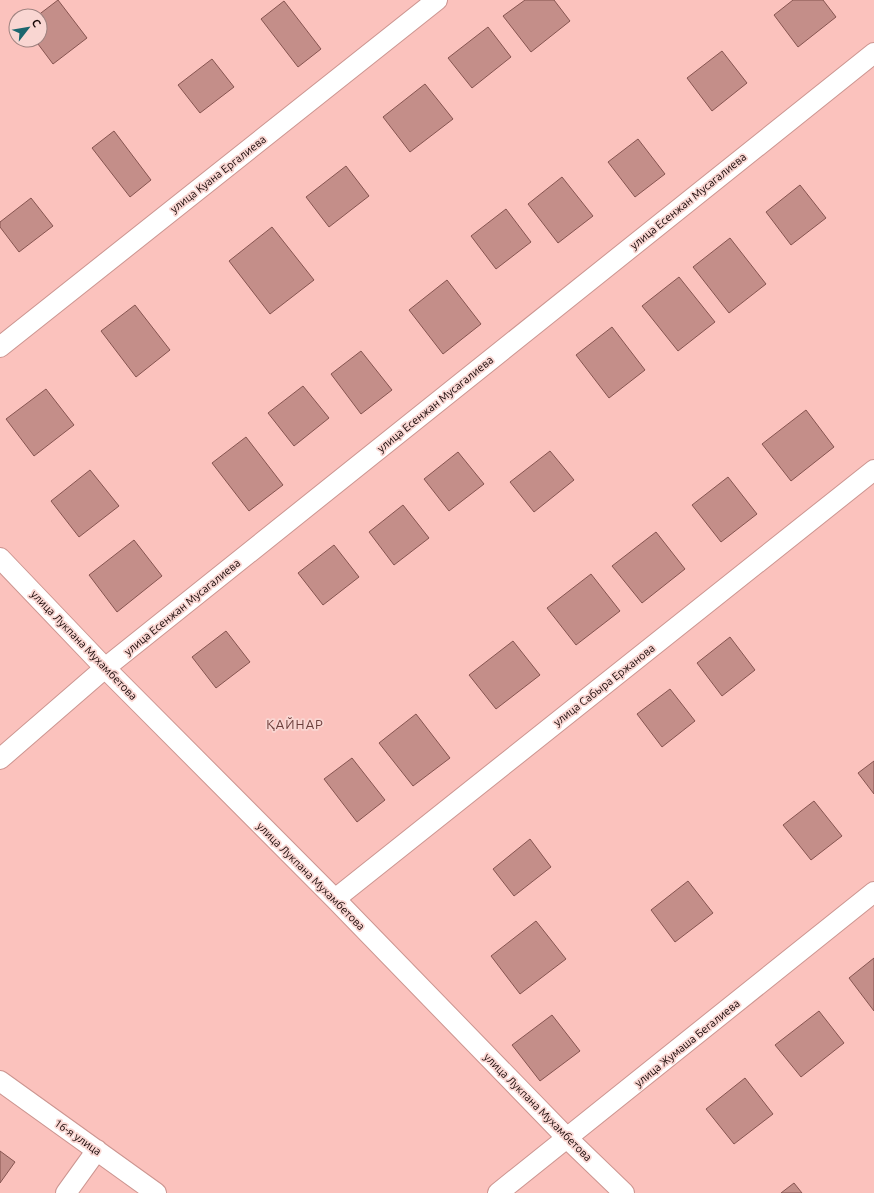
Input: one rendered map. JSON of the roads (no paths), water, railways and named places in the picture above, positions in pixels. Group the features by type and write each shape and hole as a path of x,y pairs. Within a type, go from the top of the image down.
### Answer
{"street":[{"name":"улица Куана Ергалиева","path":"0,347 437,0"},
{"name":"улица Есенжан Мусагалиева","path":"0,759 105,668 874,53"},
{"name":"улица Сабыра Ержанова","path":"334,899 874,470"},
{"name":"улица Лукпана Мухамбетова","path":"0,558 105,668 334,899 568,1139 624,1193"},
{"name":"улица Жумаша Бегалиева","path":"498,1193 568,1139 874,892"},
{"name":"16-я улица","path":"0,1081 156,1193"},
{"path":"66,1193 97,1150"}],"district":[{"name":"ҚАЙНАР","path":"295,724"}]}
